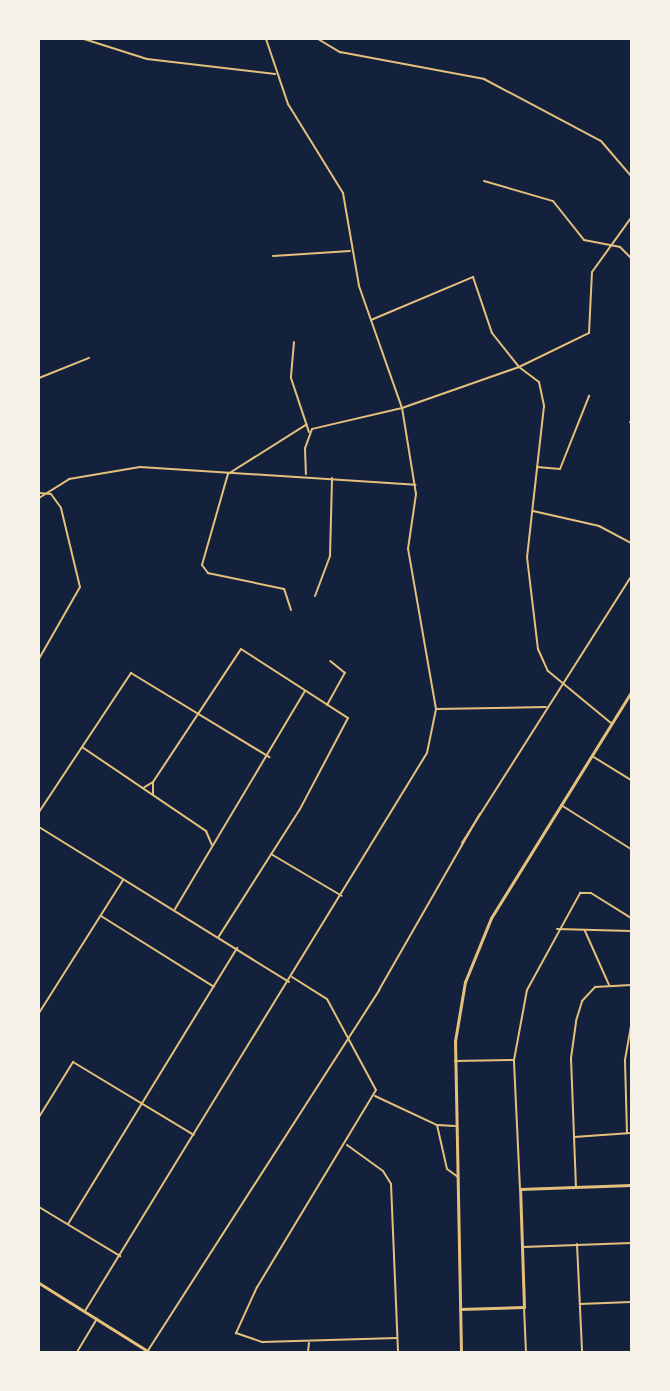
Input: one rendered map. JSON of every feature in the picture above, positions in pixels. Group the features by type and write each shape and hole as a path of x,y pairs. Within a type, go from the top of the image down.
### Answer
{"street":[{"path":"84,39 147,59 275,74"},
{"path":"85,1311 419,769 436,709 408,549 415,485 402,408 350,251 343,193 275,74 266,39"},
{"path":"318,39 340,52 484,79 601,141 631,175"},
{"path":"484,181 553,201 584,240 608,248 620,247 631,258"},
{"path":"309,433 402,408 519,367 589,333 589,286 597,260 631,218"},
{"path":"273,256 350,251"},
{"path":"371,320 473,277 492,333 519,367 543,391 528,557 538,649 548,671 612,724"},
{"path":"294,342 291,378 309,433 306,474"},
{"path":"39,378 89,358"},
{"path":"537,467 560,469 589,396"},
{"path":"291,610 284,589 208,573 202,565 228,474 307,424"},
{"path":"39,498 69,479 116,469 228,474 306,474 415,485"},
{"path":"315,596 330,555 332,478"},
{"path":"39,493 45,493 61,508 80,587 39,659"},
{"path":"533,511 598,526 631,543"},
{"path":"39,1283 148,1352 349,1034 460,845 546,706 631,577"},
{"path":"142,788 153,782 242,649 348,720 271,854 219,936"},
{"path":"327,705 345,673 330,661"},
{"path":"39,812 132,673 200,712 269,756"},
{"path":"175,909 269,756 305,691"},
{"path":"461,1352 455,1126 457,1015 476,949 631,692"},
{"path":"436,709 546,706"},
{"path":"82,747 206,831 212,846"},
{"path":"592,756 631,780"},
{"path":"153,782 153,796"},
{"path":"561,805 631,849"},
{"path":"39,827 123,880 219,936 289,982"},
{"path":"271,854 342,896"},
{"path":"39,1013 123,880"},
{"path":"525,1352 523,1247 514,1060 527,990 557,929 585,891 631,918"},
{"path":"101,916 214,987"},
{"path":"557,929 631,931"},
{"path":"585,931 609,986"},
{"path":"68,1224 237,948"},
{"path":"292,977 327,999 349,1034 358,1062 374,1083 374,1096 347,1145 236,1326 236,1333 248,1340 309,1343 397,1338"},
{"path":"576,1188 573,1137 576,1021 589,992 609,986 631,985"},
{"path":"39,1004 43,1007"},
{"path":"573,1137 629,1133 625,1060 631,1025"},
{"path":"455,1061 514,1060"},
{"path":"39,1117 73,1062 194,1135"},
{"path":"374,1096 437,1125 455,1126"},
{"path":"437,1125 447,1169 458,1177"},
{"path":"347,1145 383,1171 391,1184 398,1352"},
{"path":"519,1189 631,1185"},
{"path":"39,1207 120,1256"},
{"path":"523,1247 631,1243"},
{"path":"577,1244 582,1352"},
{"path":"580,1304 631,1302"},
{"path":"460,1309 524,1307"},
{"path":"77,1352 97,1319"},
{"path":"308,1352 309,1343"}]}
